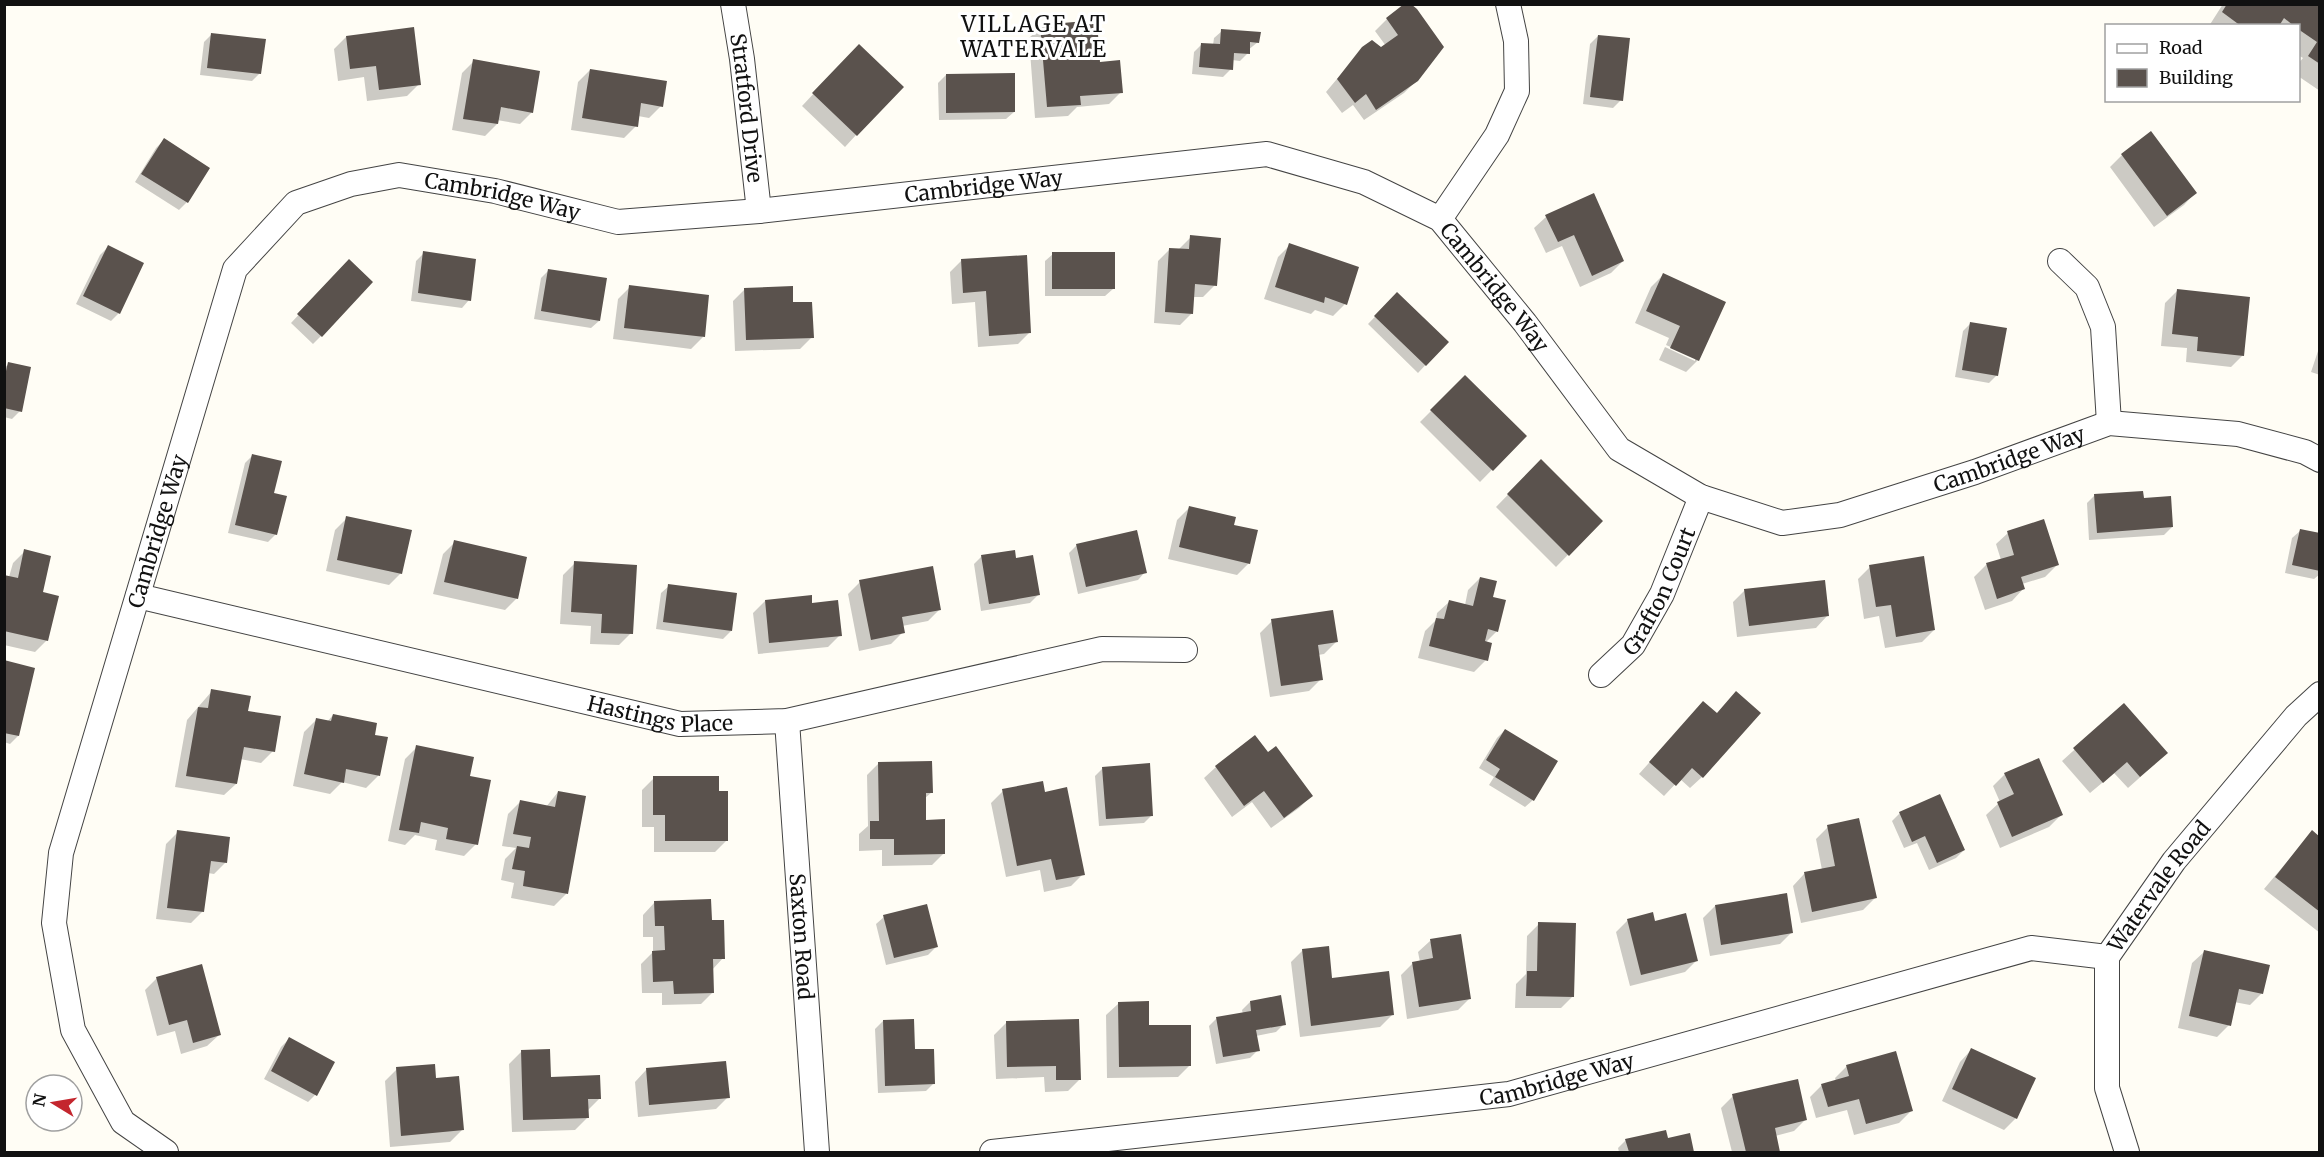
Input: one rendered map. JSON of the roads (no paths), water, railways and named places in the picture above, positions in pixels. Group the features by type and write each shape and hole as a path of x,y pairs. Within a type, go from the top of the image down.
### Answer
{"street":[{"name":"Stratford Drive","path":"733,4 742,59 759,211"},
{"path":"1440,219 1497,135 1517,91 1516,41 1508,4"},
{"name":"Cambridge Way","path":"165,1152 123,1122 73,1030 54,923 61,854 235,269 296,203 351,184 399,175 495,191 618,222 759,211 1267,154 1364,182 1440,219 1524,323 1619,449 1701,497 1782,523 1840,515 1975,472 2109,423 2238,434 2305,452 2319,460"},
{"path":"2060,261 2087,287 2103,327 2109,423"},
{"name":"Grafton Court","path":"1601,675 1633,645 1662,594 1701,497"},
{"name":"Hastings Place","path":"138,596 680,724 787,721 1102,649 1185,650"},
{"name":"Watervale Road","path":"2127,1152 2107,1088 2107,957 2174,861 2296,716 2319,694"},
{"name":"Saxton Road","path":"787,721 817,1152"},
{"name":"Cambridge Way","path":"992,1152 1509,1094 2031,948 2107,957"}],"district":[{"name":"VILLAGE AT WATERVALE","path":"1034,36"}]}
